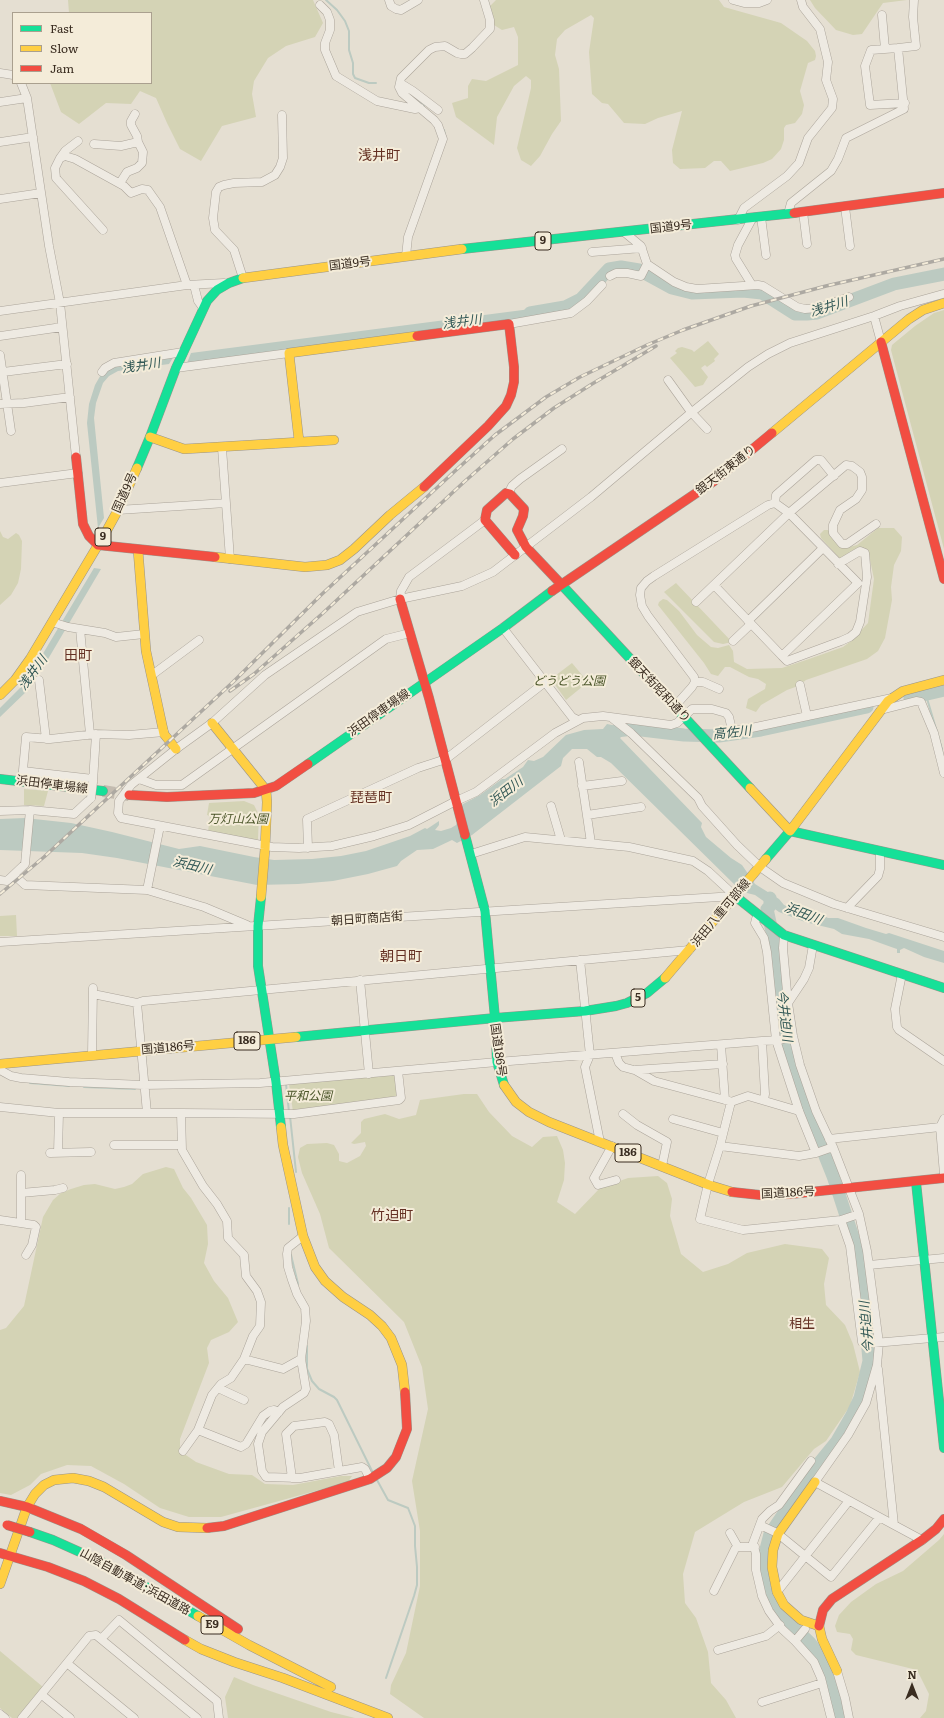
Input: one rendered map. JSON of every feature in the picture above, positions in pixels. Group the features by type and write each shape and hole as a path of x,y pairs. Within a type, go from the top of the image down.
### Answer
{"main road":[{"name":"国道9号","path":"0,695 15,680 56,623 118,510 150,437 177,366 203,308 217,290 229,283 243,278 406,256 510,243 756,218 944,193"},
{"name":"銀天街東通り","path":"561,585 714,481 909,319 925,304 944,297"},
{"path":"76,457 84,528 89,536 98,545 316,567 340,560 466,447 498,416 506,406 511,395 514,382 514,367 509,324 289,353 299,442"},
{"path":"881,342 944,579"},
{"path":"150,437 184,449 222,448 334,440"},
{"path":"515,555 485,520 487,510 502,495 508,494 520,503 524,510 518,526 518,533 526,547 561,585"},
{"path":"501,538 518,526"},
{"path":"138,550 144,634 164,732 176,749"},
{"name":"浜田停車場線","path":"129,795 193,797 254,793 266,790 281,782 424,681 503,628 561,585"},
{"name":"銀天街昭和通り","path":"561,585 790,831"},
{"path":"400,599 446,759 485,911 495,1018"},
{"path":"892,698 904,691 944,680"},
{"name":"浜田八重可部線","path":"495,1018 585,1011 616,1006 639,997 654,988 690,950 790,831 881,710 892,698"},
{"path":"0,1584 27,1508 44,1485 54,1480 64,1478 81,1479 104,1487 164,1522 178,1527 203,1529 224,1526 370,1479 387,1468 396,1457 407,1429 405,1385 402,1365 391,1338 382,1326 326,1281 315,1267 302,1236 287,1168 276,1082 261,989 254,926 261,894 265,848 267,802 266,790 212,723"},
{"name":"浜田停車場線","path":"0,778 103,791"},
{"path":"790,831 944,864"},
{"path":"736,895 784,935 944,988"},
{"name":"国道186号","path":"0,1064 92,1054 495,1018 497,1062 507,1091 516,1102 529,1112 549,1122 708,1184 732,1192 760,1195 791,1194 944,1178"},
{"path":"916,1182 944,1448"},
{"path":"815,1482 778,1534 773,1550 772,1567 777,1592 784,1605 794,1616 819,1626"},
{"path":"0,1501 59,1519 102,1540 252,1638 312,1671 336,1690"},
{"path":"837,1671 822,1639 819,1626 823,1610 832,1599 922,1540 936,1529 944,1519"},
{"name":"山陰自動車道;浜田道路","path":"4,1525 30,1532 65,1545 102,1562 235,1638 393,1718"},
{"path":"0,1553 48,1566 100,1588 201,1649 388,1718"}],"street":[{"path":"389,0 391,6 401,10 418,0"},
{"path":"406,256 408,237 443,139 438,125 402,93 400,90 400,83 405,72 429,50 435,47 445,46 457,53 462,54 465,54 472,48 490,29 490,20 484,0"},
{"path":"733,0 744,3 759,3 767,0"},
{"path":"738,220 744,208 787,176 799,163 808,138 832,108 832,99 826,80 828,62 820,29 803,7 801,0"},
{"path":"905,103 870,105 866,66 871,50 916,46 913,17 914,0"},
{"path":"320,5 327,12 330,20 330,30 325,44 325,50 336,76 377,101 415,110 420,108"},
{"path":"882,15 885,49"},
{"path":"788,214 791,203 831,171 838,159 846,138 904,109 905,103 898,48"},
{"path":"0,73 12,75"},
{"path":"400,83 413,90 438,110"},
{"path":"21,84 27,98 41,193 60,303 76,457"},
{"path":"0,102 27,98"},
{"path":"120,184 127,172 137,168 142,163 143,152 138,142 136,132 131,125 131,121 135,114"},
{"path":"243,278 234,250 215,230 213,218 216,192 219,187 224,185 234,183 262,182 275,175 283,158 282,115"},
{"path":"0,142 33,137"},
{"path":"78,141 65,151 60,158 55,168 56,178 103,230"},
{"path":"94,144 121,146 138,142"},
{"path":"60,158 65,156 75,159 120,184 131,193 146,189 153,196 160,207 191,285 203,308"},
{"path":"0,199 41,193"},
{"path":"845,206 850,246"},
{"path":"803,212 807,244"},
{"path":"756,218 766,255"},
{"path":"752,285 735,255 738,245 756,218"},
{"path":"610,276 616,273 627,273 641,276 644,269 642,248 624,232"},
{"path":"592,252 642,248"},
{"path":"644,269 691,288 752,285 763,286 794,305 805,309 818,308 849,297"},
{"path":"0,311 191,285 229,283"},
{"path":"509,324 571,313 587,302 602,285"},
{"path":"892,698 742,730 732,730 729,717 722,711 712,709 692,709 677,723 671,724 603,716 578,720 554,733 482,789 457,803 409,825 332,846 308,848 265,848 160,827 119,816 119,801 131,785 176,749 212,723 265,675 357,612 400,599 470,584 492,572 591,497 691,412 748,367 768,354 790,343 900,306 944,297"},
{"path":"874,316 881,342"},
{"path":"0,336 62,327"},
{"path":"102,372 105,368 114,363 183,353"},
{"path":"177,366 289,353"},
{"path":"0,355 3,372 4,404 11,431"},
{"path":"3,372 67,364"},
{"path":"668,380 691,412 707,428"},
{"path":"4,404 70,397"},
{"path":"222,448 230,559"},
{"path":"508,494 512,486 520,479 562,449"},
{"path":"775,503 776,495 816,460 821,460 834,476"},
{"path":"696,602 789,513 846,466 852,466 860,472 863,482 862,490 859,496 840,510 833,525 833,534 842,544 847,544 853,542 876,524"},
{"path":"0,483 78,473"},
{"path":"118,510 226,503"},
{"path":"775,503 789,513 865,590"},
{"path":"675,706 692,687 695,682 694,677 642,606 640,596 641,588 647,580 768,505 775,503"},
{"path":"400,599 401,592 409,577 485,520"},
{"path":"733,641 749,622 823,548"},
{"path":"714,585 787,661 850,637 858,628 865,590 867,565 865,553 860,551 838,564"},
{"path":"782,656 858,583"},
{"path":"56,623 116,637 144,634"},
{"path":"503,628 544,683 572,717 578,720"},
{"path":"0,811 30,811 74,814 91,798 93,781 93,734 80,629"},
{"path":"139,779 156,785 182,785 386,639 410,633"},
{"path":"152,675 198,640"},
{"path":"39,680 46,739"},
{"path":"695,682 703,682 719,689"},
{"path":"308,848 307,819 383,783 418,768 446,759 544,683"},
{"path":"800,685 807,716"},
{"path":"881,710 916,701 921,702 934,732 944,773"},
{"path":"612,717 631,733 698,798 702,806 714,821 760,867 791,887 847,908 944,937"},
{"path":"22,781 26,737 46,739 93,734 128,735 164,732"},
{"path":"579,762 591,843"},
{"path":"23,771 93,781"},
{"path":"582,786 622,782"},
{"path":"551,806 561,840"},
{"path":"587,815 641,807"},
{"path":"0,880 7,881 25,864 30,811"},
{"path":"147,890 160,827"},
{"path":"471,854 525,837 629,847 693,861 708,871 736,895"},
{"path":"847,908 878,876 880,869 880,851"},
{"path":"14,875 24,885 147,890 204,907 254,926"},
{"name":"朝日町商店街","path":"0,942 736,895"},
{"path":"762,918 756,919 756,923 764,938 768,952 778,1040 799,1112 817,1153"},
{"path":"784,935 783,948 792,1036 800,1065 816,1111 847,1188 856,1215 869,1265 877,1365 894,1525"},
{"path":"788,1003 804,979 809,968 813,945"},
{"path":"92,1054 93,991 137,1003 143,1001 261,989 690,950"},
{"path":"580,960 590,1055 585,1067 600,1142"},
{"path":"902,974 895,1009 897,1027 899,1030 944,1061"},
{"path":"360,980 369,1074"},
{"path":"137,1003 147,1113"},
{"path":"0,1070 11,1076 21,1078 69,1082 144,1085 276,1082 497,1062 778,1040 792,1036"},
{"path":"762,1041 765,1094 764,1100"},
{"path":"721,1045 728,1101 720,1146 708,1184 700,1219 743,1230 842,1220 856,1215"},
{"path":"615,1053 619,1064 623,1067 634,1070 654,1081 728,1101 748,1096 799,1112"},
{"path":"634,1070 723,1064"},
{"path":"0,1107 59,1113 294,1114 399,1100 401,1098 398,1071"},
{"path":"59,1113 54,1153 91,1152"},
{"path":"181,1113 181,1146 183,1152 203,1186 217,1204 227,1221 228,1238 244,1255 246,1276 253,1285 261,1302 260,1326 253,1336 244,1359 231,1378 218,1388 212,1395 198,1430 183,1451"},
{"path":"623,1114 637,1125 668,1142 662,1166"},
{"path":"673,1119 723,1132"},
{"path":"720,1146 799,1156 817,1153 830,1145 942,1123 944,1174"},
{"path":"114,1145 181,1146"},
{"path":"612,1146 594,1178 598,1185 616,1180"},
{"path":"21,1175 21,1223"},
{"path":"21,1193 62,1188"},
{"path":"0,1220 34,1225 36,1227 32,1245 26,1255"},
{"path":"842,1220 850,1246 861,1341 863,1343 876,1343 944,1337"},
{"path":"302,1236 288,1248 288,1267 297,1294 305,1308 306,1320 301,1359 306,1389 304,1393 279,1412 262,1432 258,1444 262,1471 266,1477 300,1478 362,1467 365,1469 370,1479"},
{"path":"869,1265 944,1258"},
{"path":"244,1359 283,1369 301,1359"},
{"path":"877,1365 871,1392 860,1415 815,1482 848,1502 922,1540"},
{"path":"218,1388 244,1400"},
{"path":"198,1430 241,1447 246,1444 263,1416 274,1410 279,1412"},
{"path":"292,1478 286,1434 294,1426 325,1422 329,1424 334,1435 339,1471"},
{"path":"811,1461 779,1505 766,1514 762,1526 754,1538 753,1544 756,1554 758,1585 769,1611 780,1626 796,1640 814,1662 822,1683 831,1718"},
{"path":"777,1592 848,1502"},
{"path":"762,1526 778,1534 831,1577 879,1518"},
{"path":"730,1533 738,1547"},
{"path":"714,1591 735,1549 738,1547 754,1547"},
{"path":"102,1639 119,1620 217,1701 218,1718"},
{"path":"718,1650 766,1636 780,1626"},
{"path":"796,1640 805,1629"},
{"path":"22,1718 68,1664 89,1636 96,1635 197,1718"},
{"path":"68,1664 134,1718"},
{"path":"837,1671 849,1718"},
{"path":"762,1702 822,1683"},
{"path":"42,1695 70,1718"},
{"path":"0,1714 5,1718"}],"green space":[{"path":"68,0 313,0 323,23 315,37 286,46 268,58 254,81 252,94 256,117 222,126 201,161 180,149 156,98 140,91 131,104 106,103 79,124 61,112 50,84 152,84 152,12 69,12"},
{"path":"496,0 719,0 724,7 781,23 807,41 815,51 815,60 808,63 800,91 804,105 802,114 795,123 786,125 784,128 784,140 781,149 772,159 763,163 730,171 721,161 714,161 705,168 680,169 673,163 672,150 682,111 658,118 645,124 624,123 608,104 602,103 592,94 589,52 594,18 591,15 565,30 557,39 555,55 559,69 561,121 540,156 531,166 521,160 517,148 531,88 531,80 526,76 514,86 497,117 494,145 456,117 452,103 468,98 468,86 472,79 486,81 518,65 518,37 514,27 502,30 494,25 490,6"},
{"path":"810,0 907,0 883,3 862,34 853,35 836,30 815,8"},
{"path":"944,310 944,549 891,350 892,345 915,326 934,313"},
{"path":"708,341 719,354 714,359 715,361 707,367 705,365 701,368 708,377 703,385 695,387 670,358 677,353 675,351 678,348 682,347 694,352"},
{"path":"878,528 894,528 902,537 901,551 894,565 891,587 892,600 885,638 878,651 867,659 806,680 798,686 787,690 761,705 756,712 746,708 748,699 765,689 766,684 730,667 725,667 718,676 711,674 658,605 663,599 667,600 679,611 697,635 711,647 718,648 729,645 733,651 734,662 747,669 782,668 809,659 843,647 851,641 868,623 874,579 868,550 863,548 840,559 821,538 820,534 824,530 828,530 842,547 846,548 857,545"},
{"path":"0,531 3,537 8,539 16,533 22,541 21,569 18,583 11,595 0,605"},
{"path":"676,583 732,642 723,644 714,642 664,592"},
{"name":"どうどう公園","path":"572,663 588,682 566,700 551,679"},
{"path":"24,789 48,791 44,806 24,805"},
{"name":"万灯山公園","path":"244,801 254,805 259,815 258,839 256,841 208,832 210,816 207,815 209,803"},
{"path":"16,915 17,936 0,936 0,916"},
{"name":"平和公園","path":"394,1075 396,1077 398,1096 396,1098 293,1112 289,1084"},
{"path":"464,1094 477,1094 489,1112 512,1136 532,1147 543,1137 557,1136 563,1150 565,1163 564,1180 557,1202 575,1214 600,1188 628,1178 658,1176 667,1183 672,1199 670,1216 681,1254 703,1272 728,1264 747,1253 785,1244 822,1249 829,1258 824,1284 826,1305 845,1325 853,1344 860,1372 850,1406 826,1441 814,1449 782,1487 744,1502 695,1532 683,1574 685,1603 696,1618 708,1652 711,1683 726,1700 736,1718 424,1718 390,1694 391,1685 406,1653 420,1586 420,1531 412,1481 428,1409 422,1367 404,1322 329,1248 320,1214 302,1173 298,1157 300,1148 307,1144 327,1143 334,1145 339,1154 339,1161 347,1163 360,1156 366,1146 365,1142 354,1144 351,1143 361,1133 361,1122 364,1119 385,1114 399,1119 416,1115 420,1100"},
{"path":"166,1167 174,1169 183,1188 191,1198 207,1225 208,1244 204,1263 214,1281 228,1298 238,1322 229,1332 211,1340 207,1348 209,1363 180,1439 180,1451 196,1462 229,1474 252,1475 265,1484 293,1485 341,1476 352,1476 348,1482 221,1517 189,1517 160,1508 124,1484 91,1466 67,1465 41,1474 30,1485 11,1495 0,1493 0,1330 6,1328 24,1306 43,1217 53,1200 61,1193 84,1185 95,1184 115,1189 124,1187 132,1184 143,1174"},
{"path":"944,1534 944,1718 920,1718 926,1711 929,1694 917,1670 856,1655 851,1650 853,1639 850,1634 837,1632 835,1626 839,1615 851,1602 876,1584 903,1571"},
{"path":"0,1651 43,1687 18,1718 12,1718 0,1708"},
{"path":"234,1677 331,1712 355,1718 228,1718 225,1697"}],"water":[{"path":"546,307 547,316 187,363 191,353"},
{"path":"174,356 169,364 118,371 109,376 103,383 96,403 94,418 104,518 98,528 87,423 89,404 95,385 103,371 109,367"},
{"path":"94,568 101,569 41,671 35,667"},
{"path":"34,670 39,673 28,690 0,717 0,708 23,685"},
{"name":"浜田川","path":"607,724 617,726 627,731 620,738 702,823 701,827 706,837 731,858 742,865 755,884 779,899 784,905 804,913 816,912 828,918 838,918 866,928 886,934 889,933 944,951 944,963 924,957 904,948 900,950 900,953 897,953 897,949 869,939 842,934 834,929 805,922 779,912 755,895 747,893 735,885 611,763 601,757 597,757 587,749 572,749 563,758 561,766 472,835 457,843 452,840 433,849 417,850 401,861 397,866 333,881 257,885 117,858 82,853 0,850 0,819 25,818 71,823 179,849 200,846 274,860 312,859 341,856 366,851 410,836 425,828 427,829 439,821 439,825 435,830 441,831 451,828 456,825 463,804 480,795 502,779 505,779 523,767 528,760 534,761 543,757 566,735 584,730 603,729"}],"waterway":[{"path":"326,0 337,10 345,21 349,31 349,50 355,78 369,83 376,83"},
{"path":"412,95 424,106"},
{"path":"444,130 446,140"},
{"name":"浅井川","path":"530,313 565,307 581,299 609,269 621,267 639,270 672,288 692,293 743,291 762,293 795,314 817,313 894,284 944,274"},
{"name":"高佐川","path":"910,698 944,690"},
{"path":"926,695 942,749"},
{"name":"高佐川","path":"616,731 633,729 684,735 719,736 761,730 867,707"},
{"name":"今井迫川","path":"770,898 770,906 767,909 775,945 782,1014 789,1056 803,1101 833,1176 853,1237 860,1265 869,1361 860,1398 852,1415 837,1441 815,1468 770,1534 763,1561 764,1578 773,1604 779,1613 810,1643 819,1655 832,1685 840,1718"},
{"path":"30,1083 69,1086"},
{"path":"286,1084 289,1112"},
{"path":"84,1087 135,1089"},
{"path":"290,1116 296,1172"},
{"path":"289,1208 289,1224"},
{"path":"291,1255 298,1284"},
{"path":"307,1346 307,1369 312,1381 319,1389 337,1400 373,1473"},
{"path":"377,1480 388,1500 408,1508 415,1526 417,1567 417,1585 414,1596 386,1678"}],"tunnel":[{"path":"103,791 129,795"}],"railway":[{"path":"0,894 44,857 233,682 321,595 455,471 495,435 546,397 580,377 647,345 683,330 751,306 826,286 944,259"},
{"path":"230,691 254,674 323,613 464,482 513,439 554,408 656,346"}],"traffic: fast":[{"path":"462,249 794,213"},
{"path":"137,468 176,368 207,301 217,290 229,283 243,278"},
{"path":"560,583 750,788"},
{"path":"308,764 503,628 552,591"},
{"path":"0,779 103,791"},
{"path":"766,859 790,831 944,865"},
{"path":"465,835 485,911 495,1018"},
{"path":"735,896 784,935 944,988"},
{"path":"261,897 258,926 258,966 276,1082 281,1127"},
{"path":"495,1018 585,1011 616,1006 627,1003 647,993 665,978"},
{"path":"296,1037 495,1018 497,1062 504,1085"},
{"path":"916,1182 944,1448"},
{"path":"30,1532 53,1540 102,1562 198,1616"}],"traffic: slow":[{"path":"243,278 462,249"},
{"path":"772,433 909,319 923,310 944,303"},
{"path":"299,441 289,353 417,336"},
{"path":"150,437 184,449 334,440"},
{"path":"0,695 15,680 30,659 107,530 137,468"},
{"path":"215,557 305,567 327,565 340,560 354,549 390,515 424,487"},
{"path":"138,550 146,651 164,734 176,749"},
{"path":"750,788 790,831 888,701 903,691 944,680"},
{"path":"212,723 266,790 267,802 265,849 261,897"},
{"path":"665,978 766,859"},
{"path":"0,1064 296,1037"},
{"path":"504,1085 516,1102 529,1112 549,1122 709,1185 732,1192"},
{"path":"281,1127 283,1145 303,1236 315,1267 325,1281 343,1297 370,1315 382,1326 391,1338 402,1365 405,1392"},
{"path":"0,1584 27,1507 35,1494 44,1485 54,1480 73,1478 89,1481 104,1487 163,1522 178,1527 207,1528"},
{"path":"815,1482 778,1534 773,1550 772,1567 777,1592 784,1605 801,1620 819,1626 822,1639 837,1671"},
{"path":"198,1616 249,1645 331,1687"},
{"path":"185,1640 201,1649 234,1662 283,1678 388,1718"}],"traffic: jam":[{"path":"794,213 944,193"},
{"path":"417,336 509,324 514,367 514,382 511,395 506,406 488,426 424,487"},
{"path":"881,342 944,579"},
{"path":"552,591 714,481 772,433"},
{"path":"76,457 83,524 89,536 98,545 215,557"},
{"path":"515,555 485,520 487,510 506,493 510,494 524,509 523,516 517,530 526,547 560,583"},
{"path":"400,599 429,698 465,835"},
{"path":"129,795 167,797 254,793 276,786 308,764"},
{"path":"732,1192 760,1195 791,1194 944,1178"},
{"path":"207,1528 224,1526 370,1479 387,1468 396,1457 407,1429 405,1392"},
{"path":"0,1501 27,1507 81,1529 126,1555 238,1629"},
{"path":"819,1626 823,1610 832,1599 922,1540 936,1529 944,1519"},
{"path":"7,1525 30,1532"},
{"path":"0,1553 48,1567 84,1581 119,1599 185,1640"}],"district":[{"name":"浅井町","path":"379,156"},
{"name":"田町","path":"78,656"},
{"name":"琵琶町","path":"371,798"},
{"name":"朝日町","path":"401,957"},
{"name":"竹迫町","path":"392,1216"},
{"name":"相生","path":"802,1324"}]}
